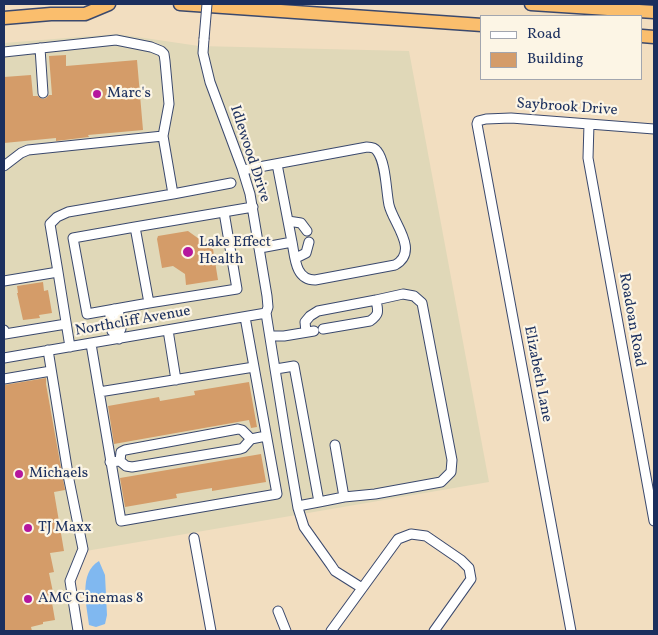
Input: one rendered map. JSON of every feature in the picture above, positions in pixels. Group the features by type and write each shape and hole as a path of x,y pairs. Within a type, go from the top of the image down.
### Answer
{"highway":[{"path":"4,18 51,14 85,14 109,4"},
{"path":"180,4 480,25"},
{"path":"531,4 654,12"}],"street":[{"name":"Idlewood Drive","path":"207,4 203,53 210,82 243,170 253,207 267,296 268,306 266,313 298,506 304,527 335,571 362,588"},
{"path":"4,52 116,40 161,50 164,54 169,104 163,136 173,194"},
{"path":"40,48 43,93"},
{"name":"Saybrook Drive","path":"478,121 511,118 654,128"},
{"name":"Elizabeth Lane","path":"478,121 477,127 571,631"},
{"name":"Roadoan Road","path":"589,124 588,158 654,521"},
{"path":"4,166 28,150 163,136"},
{"path":"243,170 367,147 373,148 378,152 382,162 390,207 401,230 405,246 404,257 395,265 315,280 306,279 298,271 277,164"},
{"path":"70,347 50,224 56,217 68,212 231,183"},
{"path":"224,212 238,288 87,314 73,238 253,207"},
{"path":"288,221 301,223 307,231"},
{"path":"135,227 149,303"},
{"path":"260,248 292,242"},
{"path":"296,258 306,253 309,242"},
{"path":"4,281 58,272"},
{"path":"298,506 441,482 451,472 452,460 422,303 414,296 404,294 318,311 305,322 314,330"},
{"path":"270,336 370,321 376,316 378,311 376,300"},
{"path":"114,309 118,314 121,329 118,336"},
{"name":"Northcliff Avenue","path":"4,358 90,344 118,336 168,330 266,313"},
{"path":"90,344 115,462 120,522 277,494 245,317"},
{"path":"4,333 66,324"},
{"path":"168,330 176,380"},
{"path":"48,350 83,549 70,581 78,631"},
{"path":"276,369 294,366 319,502"},
{"path":"99,392 254,367"},
{"path":"4,379 51,371"},
{"path":"115,462 121,452 125,450 238,429 242,430 250,439"},
{"path":"115,462 132,468 240,450 250,439 266,436"},
{"path":"334,445 344,497"},
{"path":"331,631 398,539 411,534 426,536 469,568 471,579 434,631"},
{"path":"194,538 211,631"},
{"path":"278,611 286,631"}],"shaded area":[{"path":"117,34 199,46 409,51 489,482 86,551 75,580 84,631 4,631 4,43"}],"water":[{"path":"99,561 105,575 107,615 105,624 96,627 89,625 85,590 88,573 92,566"}],"building":[{"path":"66,55 66,66 137,60 143,130 88,135 89,137 56,141 56,138 4,143 4,77 31,75 33,96 46,98 52,95 49,56"},
{"path":"188,231 213,249 218,280 186,285 185,274 173,266 162,268 158,236"},
{"path":"43,282 44,291 48,290 52,313 39,315 40,318 23,320 17,286"},
{"path":"46,378 65,490 54,492 64,551 50,553 54,572 49,573 54,597 51,597 55,620 31,627 32,631 4,631 4,385"},
{"path":"249,382 257,427 251,428 249,420 114,444 108,406 159,397 160,401 195,395 194,391"},
{"path":"261,454 266,482 212,491 212,488 176,494 177,498 125,507 120,478"}],"place":[{"name":"Marc's","path":"97,94"},
{"name":"Lake Effect Health","path":"188,252"},
{"name":"Michaels","path":"19,474"},
{"name":"TJ Maxx","path":"28,528"},
{"name":"AMC Cinemas 8","path":"28,599"}]}
